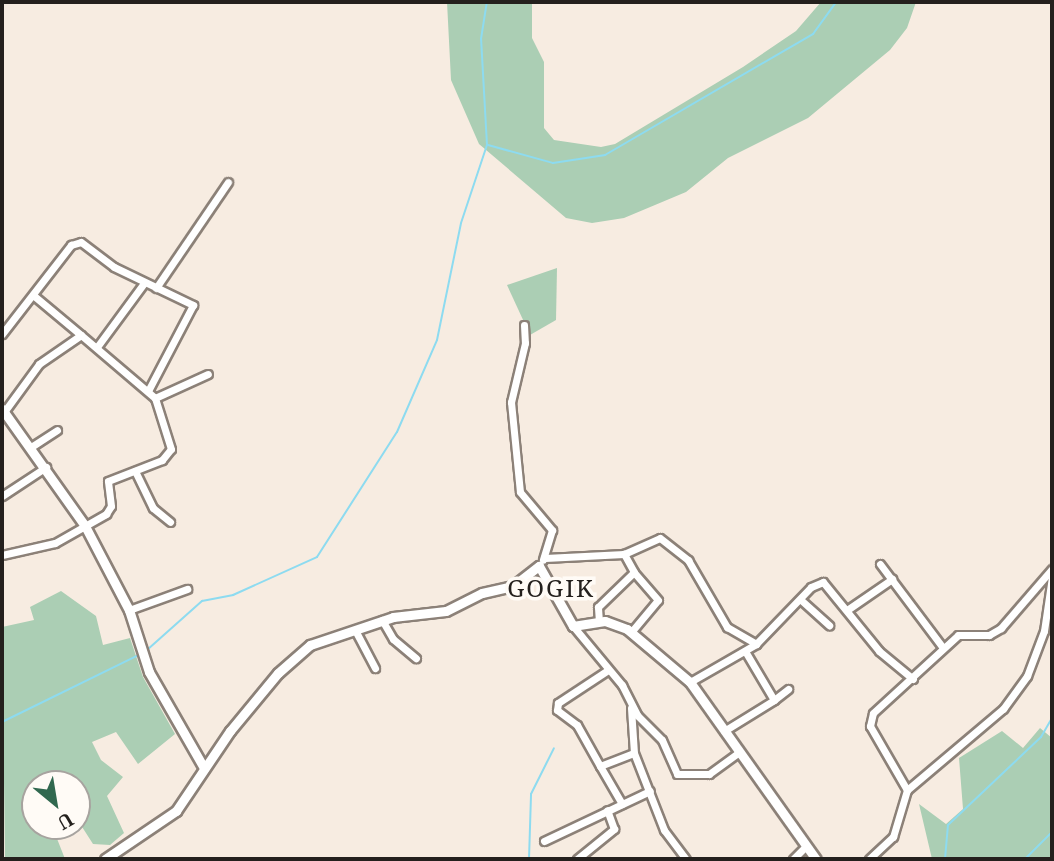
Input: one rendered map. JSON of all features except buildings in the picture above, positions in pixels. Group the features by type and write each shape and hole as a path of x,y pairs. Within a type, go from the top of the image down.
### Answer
{"street":[{"path":"156,288 228,182"},
{"path":"2,334 78,241 144,283 194,309 148,391"},
{"path":"97,347 144,283"},
{"path":"2,555 55,543 85,526 111,508 106,484 171,454 155,398 33,295"},
{"path":"105,859 176,811 204,768 290,661 310,645 382,620 446,611 482,593 513,586 539,566 545,558 552,530 520,492 511,402 526,343 524,325"},
{"path":"82,335 40,364 3,411 46,467 85,526 129,610 140,652 204,768"},
{"path":"155,398 208,374"},
{"path":"31,447 57,430"},
{"path":"2,496 46,467"},
{"path":"135,471 153,508 170,522"},
{"path":"545,558 624,554 660,538 677,548 727,626 756,644"},
{"path":"624,554 634,572 658,600 632,631"},
{"path":"880,564 943,648"},
{"path":"539,566 573,626 608,670 631,706 662,740 682,777 709,774 739,752"},
{"path":"907,790 869,722 958,635 989,635 1001,628 1052,569"},
{"path":"599,622 598,607 634,572"},
{"path":"869,859 893,837 907,790 1003,709 1027,676 1044,631 1052,577"},
{"path":"847,610 892,579"},
{"path":"690,682 756,644 823,582 879,651 913,679"},
{"path":"129,610 187,589"},
{"path":"801,600 829,625"},
{"path":"382,620 393,639 416,658"},
{"path":"573,626 599,622 632,631 690,682 804,848 816,859"},
{"path":"355,630 374,668"},
{"path":"745,651 774,701"},
{"path":"608,670 556,706 577,725 622,804"},
{"path":"724,731 774,701 788,689"},
{"path":"631,706 634,753 664,830 686,859"},
{"path":"600,766 634,753"},
{"path":"544,841 650,791"},
{"path":"577,859 612,832 607,810"},
{"path":"793,859 804,848"}],"green space":[{"path":"447,2 532,2 532,38 544,62 544,128 554,140 601,147 615,144 743,67 796,31 821,2 916,2 907,28 890,50 808,118 728,158 686,192 624,218 592,223 566,218 479,144 451,80"},
{"path":"557,268 556,320 530,335 507,285"},
{"path":"61,591 96,616 103,645 130,638 143,677 175,734 138,764 116,732 92,742 101,760 123,777 107,796 124,833 110,845 93,844 90,840 91,770 21,770 21,840 58,840 65,859 5,859 2,627 34,620 30,607"},
{"path":"1040,728 1052,738 1052,859 932,859 919,804 946,824 963,809 959,758 1002,731 1023,748"}],"waterway":[{"path":"147,650 202,601 233,595 317,557 397,432 437,340 461,223 487,145 481,39 487,2"},
{"path":"488,145 553,163 605,155 813,34 836,2"},
{"path":"2,722 139,655"},
{"path":"945,859 948,825 1041,737 1052,718"},
{"path":"529,859 531,794 554,748"},
{"path":"1025,859 1052,832"}],"district":[{"name":"GOGIK","path":"551,588"}]}
